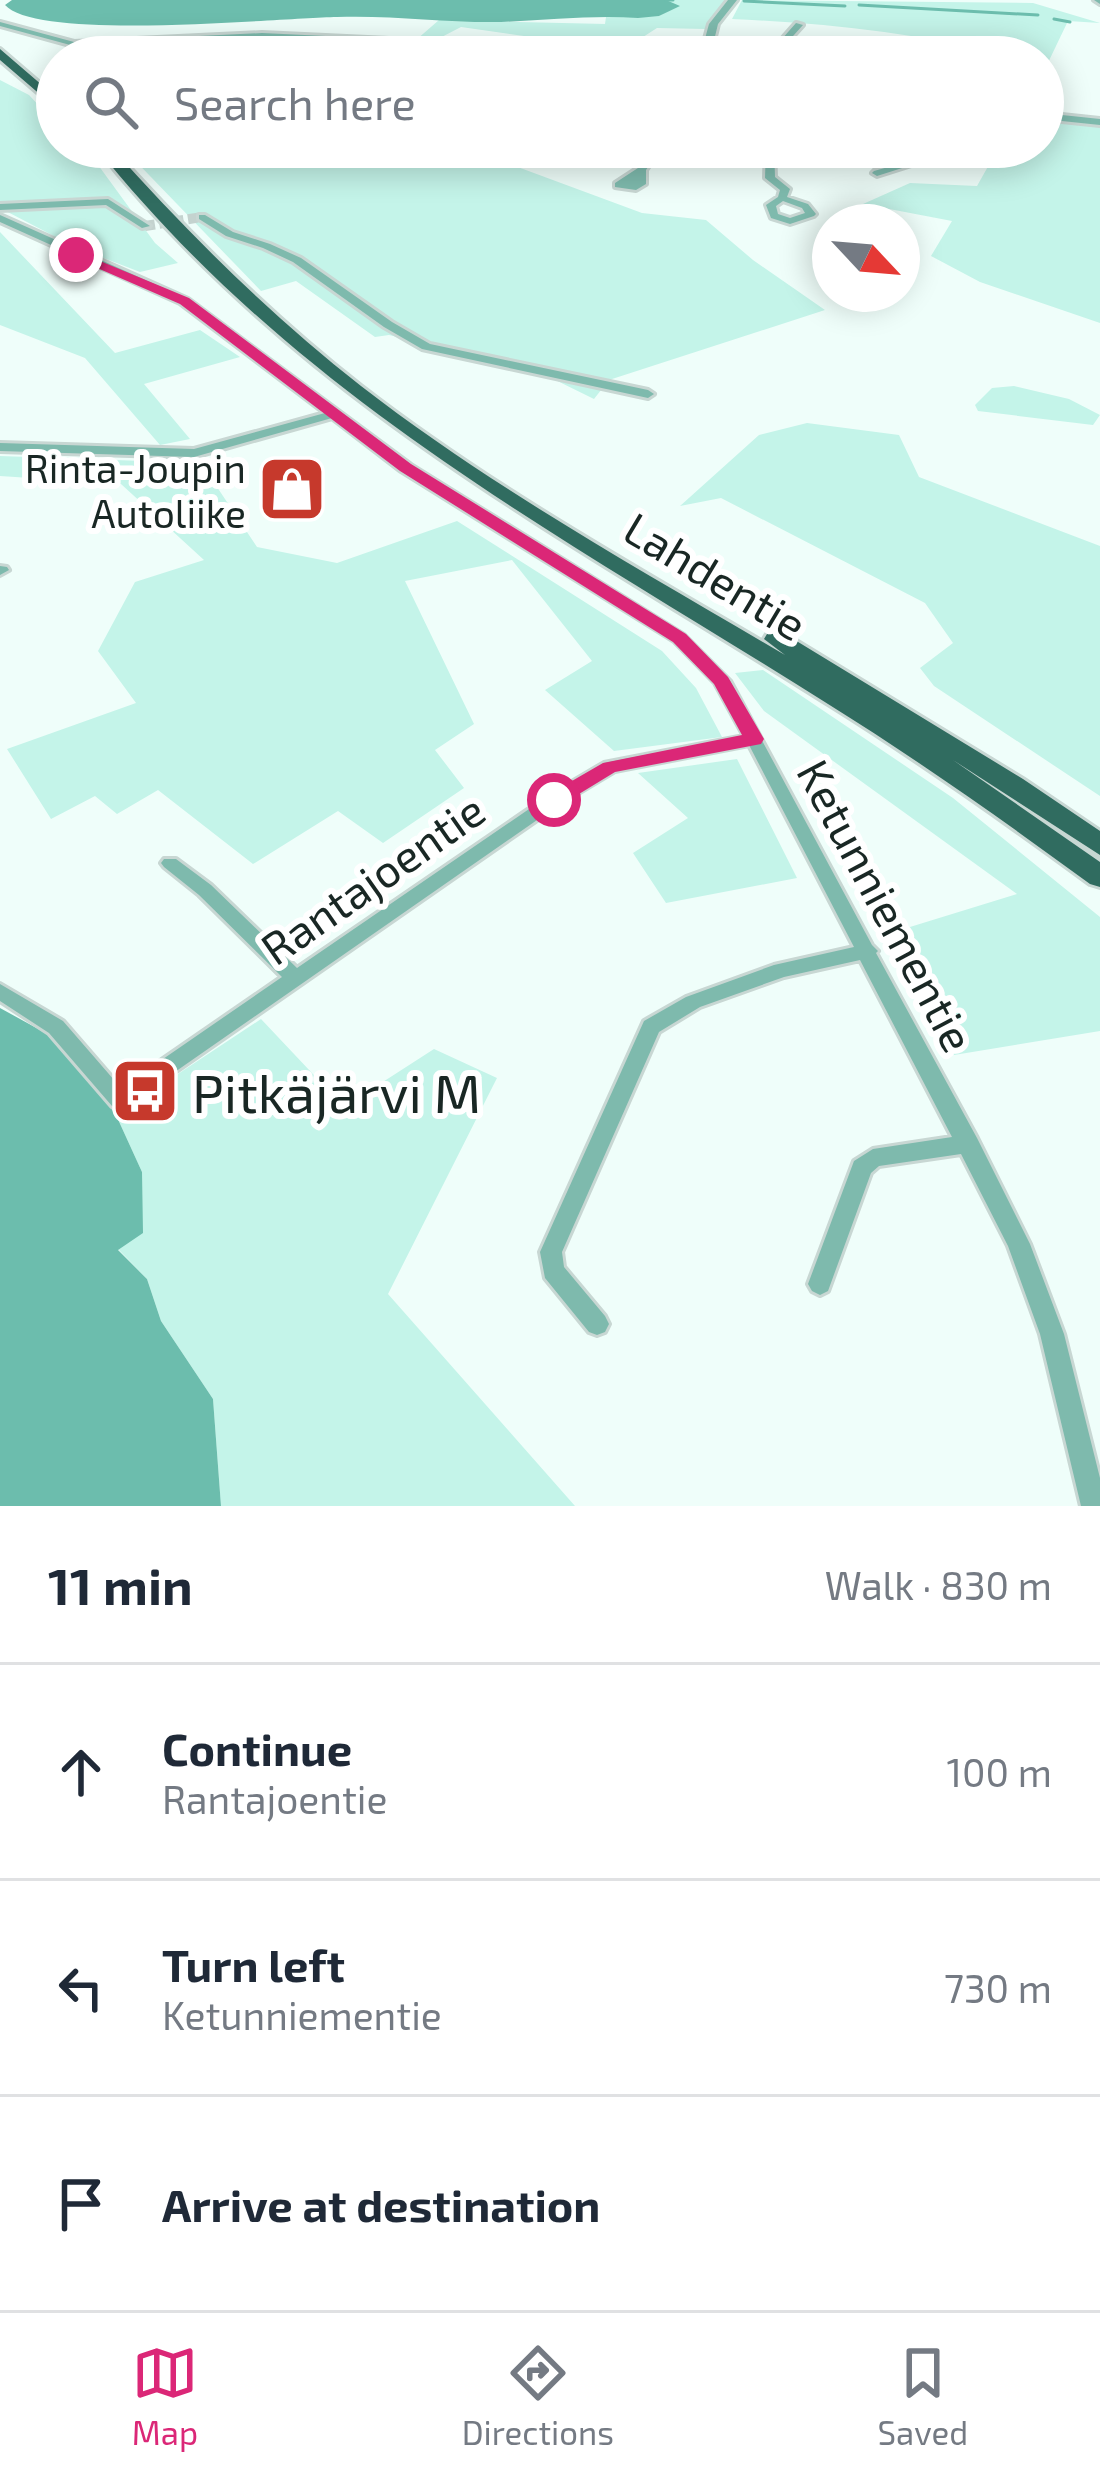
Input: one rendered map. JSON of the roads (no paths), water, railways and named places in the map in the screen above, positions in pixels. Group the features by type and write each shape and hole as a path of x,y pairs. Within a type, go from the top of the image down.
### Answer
{"highway":[{"path":"0,53 36,86"},
{"name":"Lahdentie","path":"122,168 170,223 294,339 395,421 548,522 838,698 989,796 1100,877"},
{"name":"Lahdentie","path":"294,339 491,468 856,686 1100,845"}],"street":[{"path":"711,36 733,0"},
{"path":"0,24 36,37"},
{"path":"788,36 799,26"},
{"path":"241,36 277,36"},
{"path":"1064,118 1100,122"},
{"path":"770,168 770,178 784,189 782,198"},
{"path":"877,173 893,168"},
{"path":"0,207 108,202 145,226"},
{"path":"202,217 223,235 291,258 426,347 648,394"},
{"name":"Ketunniementie","path":"0,218 184,301 331,415 486,522 680,638 722,681 1019,1244 1052,1334 1094,1506"},
{"path":"0,447 194,453 331,415"},
{"name":"Rantajoentie","path":"0,991 56,1027 119,1100 554,800 610,767 754,739"},
{"path":"170,863 205,890 295,978"},
{"path":"597,1324 553,1271 551,1252 651,1027 693,1002 781,970 868,951"},
{"path":"820,1283 862,1168 873,1158 969,1144"}],"waterway":[{"path":"666,0 673,0"},
{"path":"744,1 845,6"},
{"path":"859,5 1038,15"},
{"path":"1054,19 1070,22"}],"tunnel":[{"path":"145,226 202,217"}],"place":[{"name":"Rinta-Joupin Autoliike","path":"292,489"},
{"name":"Pitkäjärvi M","path":"145,1091"}]}
